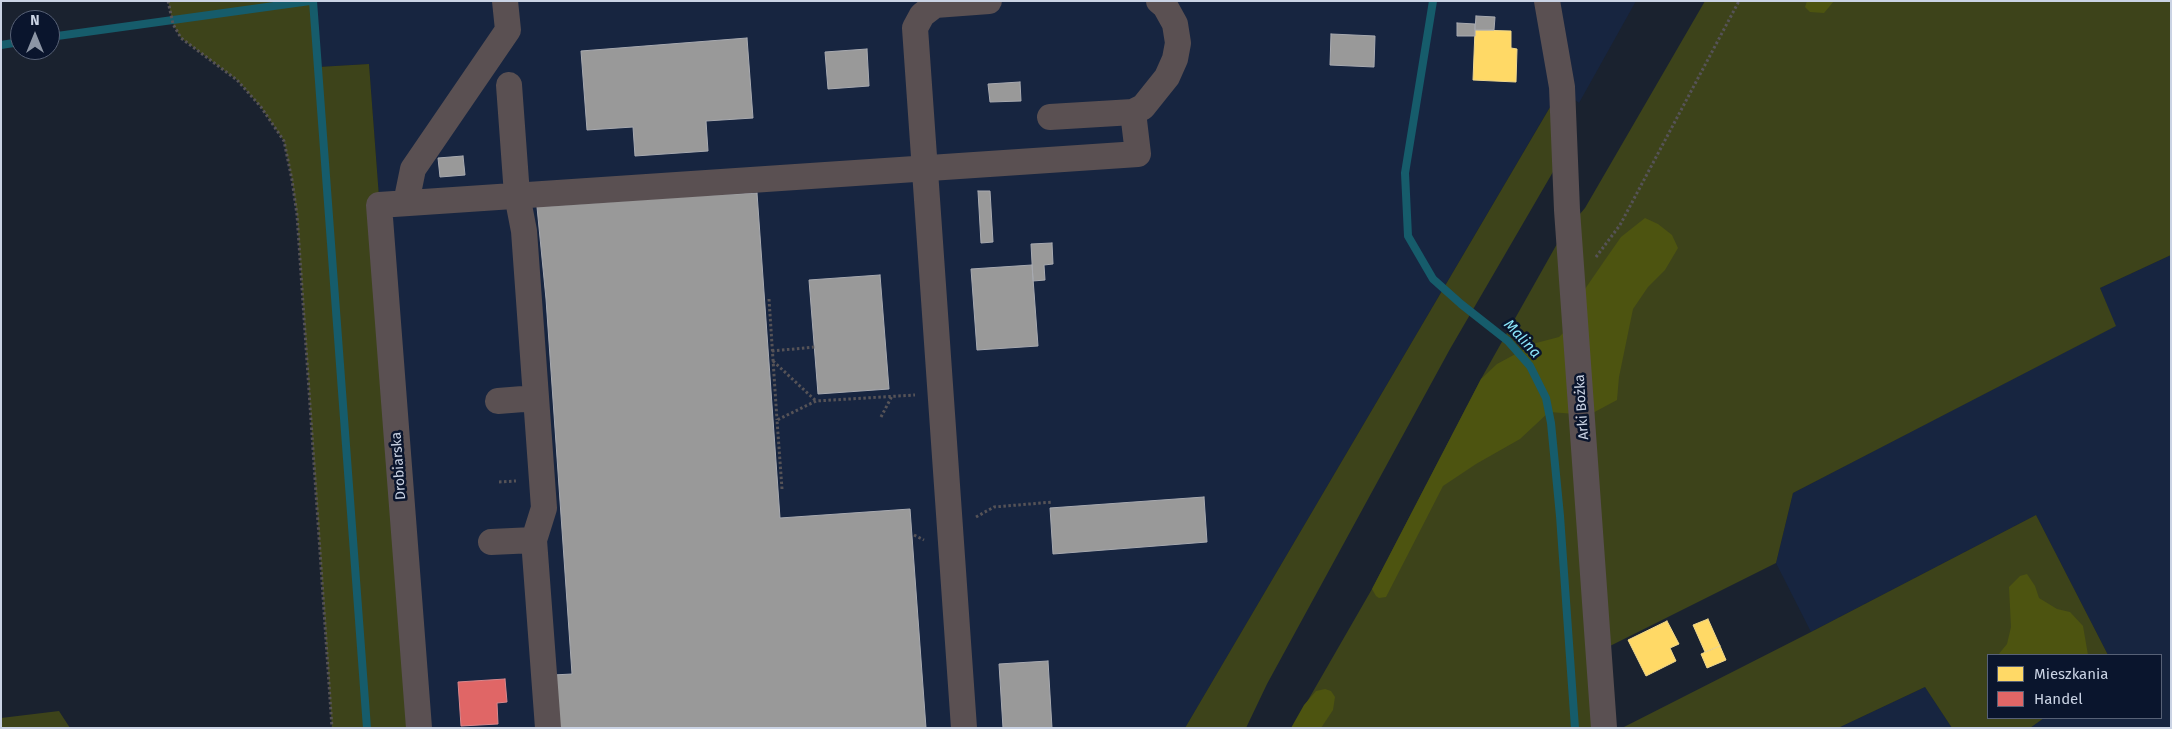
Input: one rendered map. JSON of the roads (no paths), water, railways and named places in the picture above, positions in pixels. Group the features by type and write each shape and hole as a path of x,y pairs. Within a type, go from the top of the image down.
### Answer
{"street":[{"path":"505,1 508,30 413,170 406,203 1138,154 1133,112"},
{"path":"964,728 915,28 922,15 935,5 989,1"},
{"path":"1050,118 1133,112 1143,107 1167,77 1175,59 1178,43 1175,24 1166,6 1159,1"},
{"name":"Arki Bożka","path":"1547,1 1562,87 1604,728"},
{"path":"509,85 517,195 524,232 544,508 534,540 548,728"},
{"name":"Drobiarska","path":"406,203 379,205 419,728"},
{"path":"498,400 536,398"},
{"path":"491,542 534,540"}],"waterway":[{"path":"60,36 310,1"},
{"path":"313,1 367,728"},
{"name":"Malina","path":"1433,1 1405,173 1408,236 1433,279 1508,341 1530,366 1546,398 1551,423 1560,516 1575,728"},
{"path":"1,45 10,44"}]}
